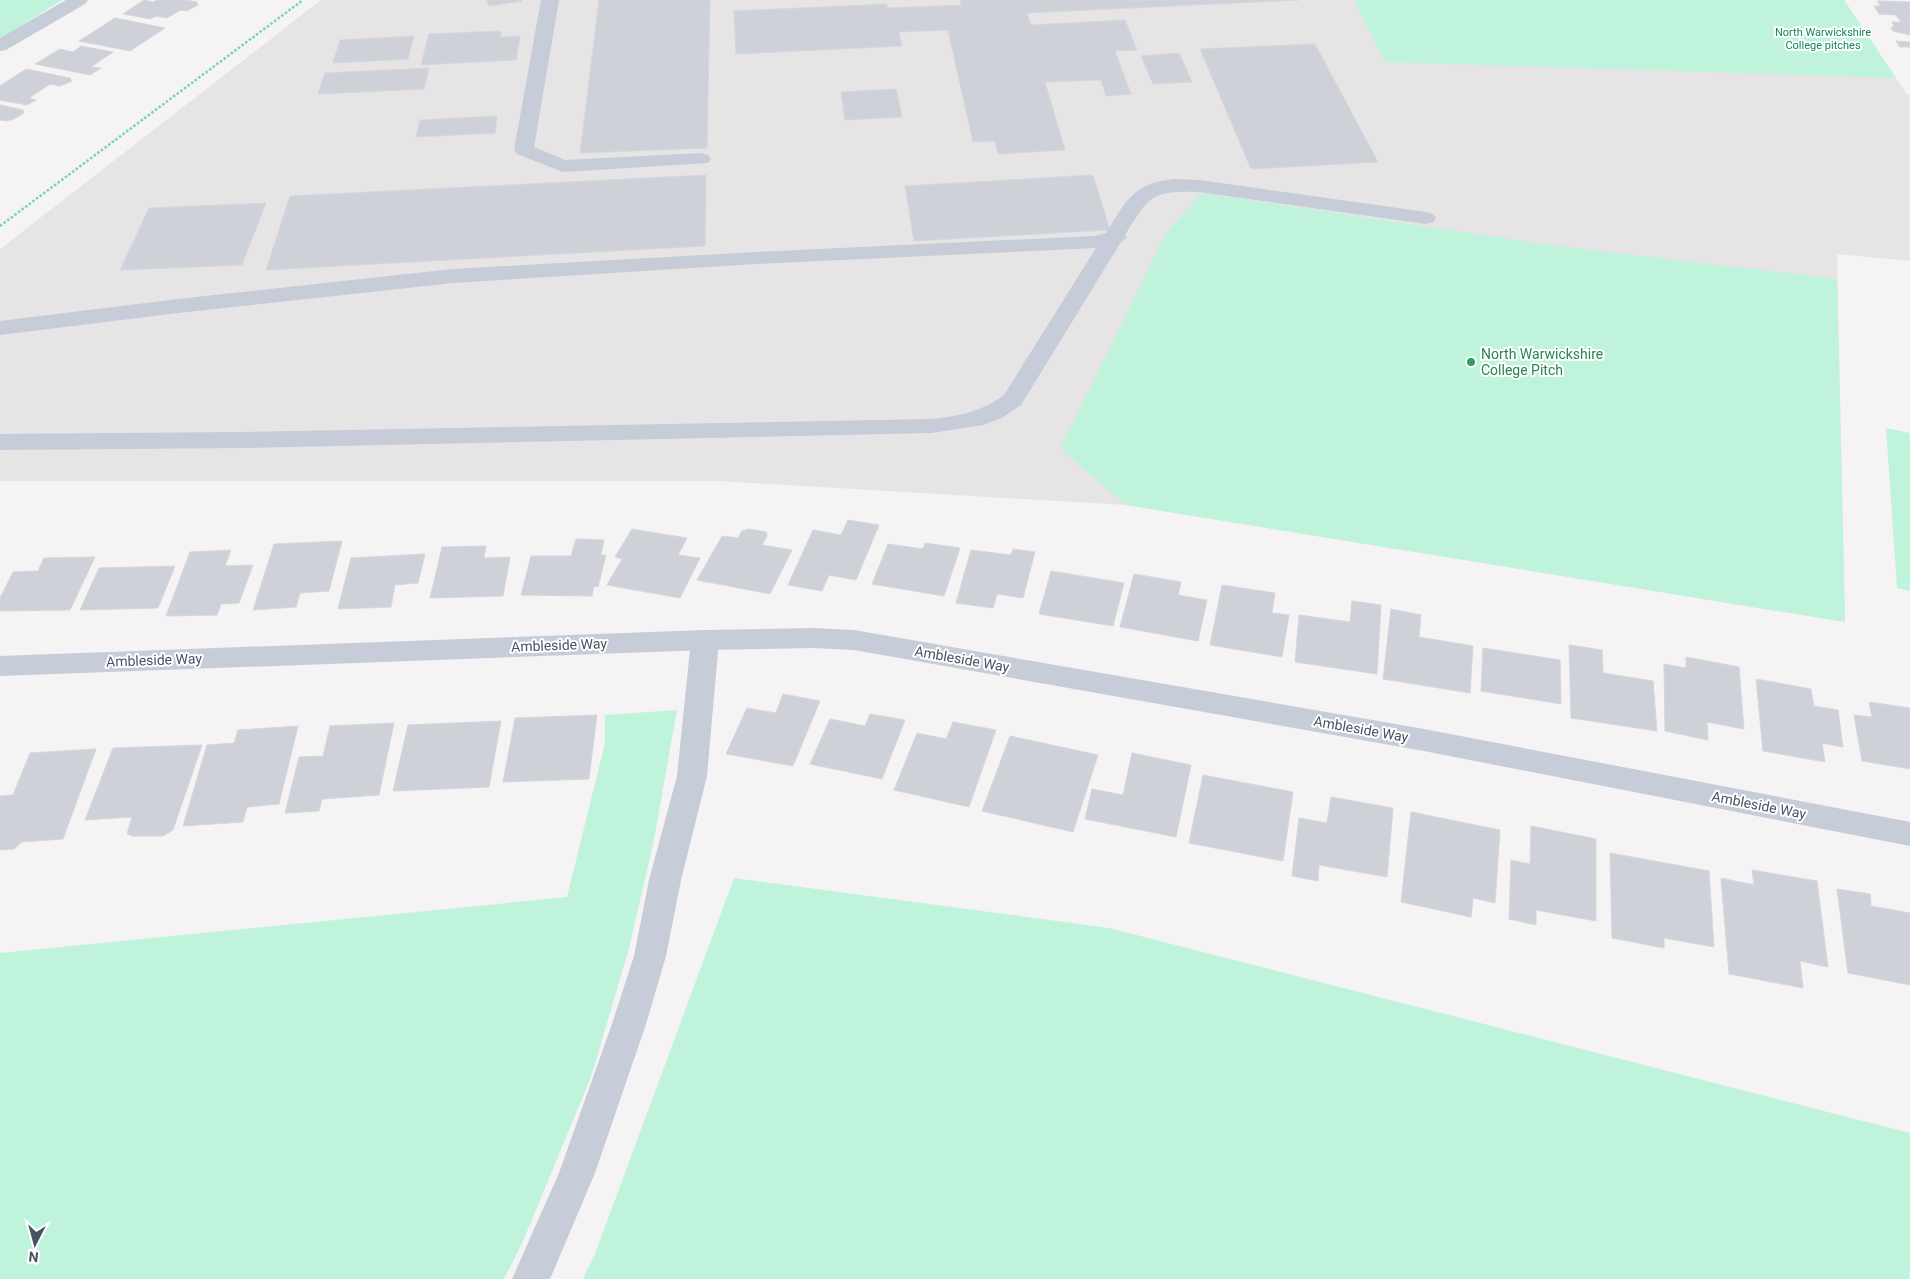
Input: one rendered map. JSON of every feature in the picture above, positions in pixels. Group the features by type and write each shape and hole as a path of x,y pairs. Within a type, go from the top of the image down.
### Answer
{"street":[{"path":"0,46 79,0"},
{"path":"550,0 524,150 563,166 701,159"},
{"path":"0,442 244,440 921,426 964,423 992,415 1013,400 1116,237 1136,201 1142,194 1152,188 1173,184 1200,186 1426,218"},
{"path":"0,328 178,306 453,276 1094,242 1116,237"},
{"name":"Ambleside Way","path":"0,666 705,640 813,638 854,640 1424,740 1910,834"},
{"path":"531,1279 577,1173 650,956 665,880 692,776 705,640"}],"path":[{"path":"0,226 303,0"}],"shaded area":[{"path":"321,0 1844,0 1907,95 1910,95 1910,261 1837,254 1845,622 1126,505 719,481 0,481 0,249"}],"green space":[{"path":"0,0 62,0 0,39"},
{"name":"North Warwickshire College pitches","path":"1354,0 1844,0 1896,78 1385,62"},
{"name":"North Warwickshire College Pitch","path":"1202,193 1549,245 1837,279 1845,622 1126,505 1064,452 1062,445 1166,233"},
{"path":"1886,428 1910,433 1910,591 1897,588"},
{"path":"677,710 653,845 628,952 591,1077 523,1241 504,1279 0,1279 0,953 567,897 605,743 605,715"},
{"path":"734,878 1109,928 1910,1133 1910,1279 583,1279 595,1254"}],"building":[{"path":"144,0 153,2 157,0 186,0 197,2 198,5 187,11 180,10 167,18 156,16 151,19 123,14"},
{"path":"486,0 521,0 522,1 489,6"},
{"path":"599,0 710,0 707,148 580,153"},
{"path":"960,0 1299,0 1027,13 1031,25 1125,20 1137,50 1115,51 1131,94 1106,96 1101,80 1045,82 1065,150 998,154 995,141 973,142 948,30 899,32 902,46 736,54 734,11 887,4 887,8 961,5"},
{"path":"1877,1 1910,2 1910,22 1901,22 1896,15 1879,14 1874,6 1881,6"},
{"path":"115,18 165,28 130,51 79,41"},
{"path":"1892,22 1910,22 1910,35 1893,31 1891,28 1894,26"},
{"path":"501,31 500,37 520,36 516,60 421,65 429,34"},
{"path":"414,36 408,59 333,63 340,40"},
{"path":"1896,41 1910,42 1910,49 1909,47 1900,47"},
{"path":"1315,44 1378,162 1251,169 1200,49"},
{"path":"81,46 113,52 91,67 101,68 90,75 35,64 60,49 73,52"},
{"path":"1179,53 1192,82 1153,84 1141,56"},
{"path":"429,68 424,89 318,94 325,73"},
{"path":"26,69 70,78 72,81 60,86 50,84 29,98 36,100 27,105 0,100 0,86"},
{"path":"896,89 902,117 845,120 841,92"},
{"path":"0,105 23,110 24,113 14,119 0,120"},
{"path":"497,116 495,133 416,137 420,120"},
{"path":"706,175 705,246 266,270 290,196"},
{"path":"1093,175 1110,230 914,241 905,186"},
{"path":"266,203 242,265 120,270 149,208"},
{"path":"848,520 879,525 856,580 829,575 822,591 788,585 813,530 841,535"},
{"path":"632,529 687,538 678,555 700,558 680,598 607,585 622,559 615,557"},
{"path":"749,529 766,532 767,536 762,545 792,550 770,594 697,580 722,536 738,538 742,531"},
{"path":"576,539 604,540 601,555 606,555 598,587 594,586 592,596 521,595 531,556 571,556"},
{"path":"342,541 329,591 300,593 296,607 253,610 274,544"},
{"path":"925,543 960,548 944,596 872,584 888,544 923,549"},
{"path":"486,546 484,558 510,557 503,596 430,598 442,547"},
{"path":"1013,549 1035,552 1023,598 997,594 993,608 956,603 971,550 1011,555"},
{"path":"231,550 225,566 253,565 239,603 221,604 217,615 166,616 190,552"},
{"path":"425,554 418,583 395,585 391,607 338,609 351,558"},
{"path":"95,557 70,610 0,611 0,598 13,572 38,571 44,558"},
{"path":"175,566 158,608 80,610 99,568"},
{"path":"1051,571 1124,583 1113,626 1039,614"},
{"path":"1134,574 1181,582 1178,595 1207,600 1198,641 1120,627"},
{"path":"1222,585 1275,593 1272,613 1289,615 1282,657 1210,645"},
{"path":"1352,601 1381,605 1377,674 1295,662 1299,615 1350,622"},
{"path":"1391,609 1421,615 1419,637 1473,646 1470,693 1383,679"},
{"path":"1569,645 1602,650 1603,673 1653,681 1657,731 1571,718"},
{"path":"1483,648 1560,660 1561,704 1481,691"},
{"path":"1686,657 1739,667 1744,729 1707,722 1708,740 1665,731 1664,664 1686,668"},
{"path":"1756,679 1811,689 1814,706 1838,710 1843,747 1822,743 1825,762 1763,751"},
{"path":"783,694 820,701 793,766 726,754 747,708 776,713"},
{"path":"1869,702 1910,708 1910,769 1862,761 1854,715 1872,717"},
{"path":"870,714 905,720 882,779 810,764 830,719 865,726"},
{"path":"597,715 589,779 503,782 515,718"},
{"path":"501,721 489,787 393,791 408,725"},
{"path":"953,722 996,730 969,807 894,790 917,733 946,739"},
{"path":"394,723 379,795 322,799 319,811 285,813 299,757 323,756 330,726"},
{"path":"298,726 279,804 247,807 243,822 183,826 207,745 234,743 238,730"},
{"path":"1010,736 1098,755 1073,832 982,811"},
{"path":"202,745 173,830 163,836 133,836 127,834 132,817 85,820 113,748"},
{"path":"96,749 63,839 22,842 14,849 0,850 0,796 13,795 30,753"},
{"path":"1132,753 1191,765 1176,837 1085,819 1092,789 1123,795"},
{"path":"1203,775 1293,792 1283,861 1189,843"},
{"path":"1331,797 1393,808 1387,877 1319,865 1318,881 1292,876 1299,818 1327,823"},
{"path":"1411,812 1500,830 1495,903 1473,898 1471,917 1401,902"},
{"path":"1531,826 1596,839 1596,921 1536,910 1536,925 1509,919 1511,860 1530,864"},
{"path":"1610,853 1709,871 1714,947 1664,938 1664,948 1612,938"},
{"path":"1752,870 1817,881 1828,967 1800,961 1803,988 1729,974 1721,878 1754,885"},
{"path":"1837,889 1870,894 1871,906 1910,913 1910,985 1848,973"}],"place":[{"name":"North Warwickshire College Pitch","path":"1471,362"}]}
